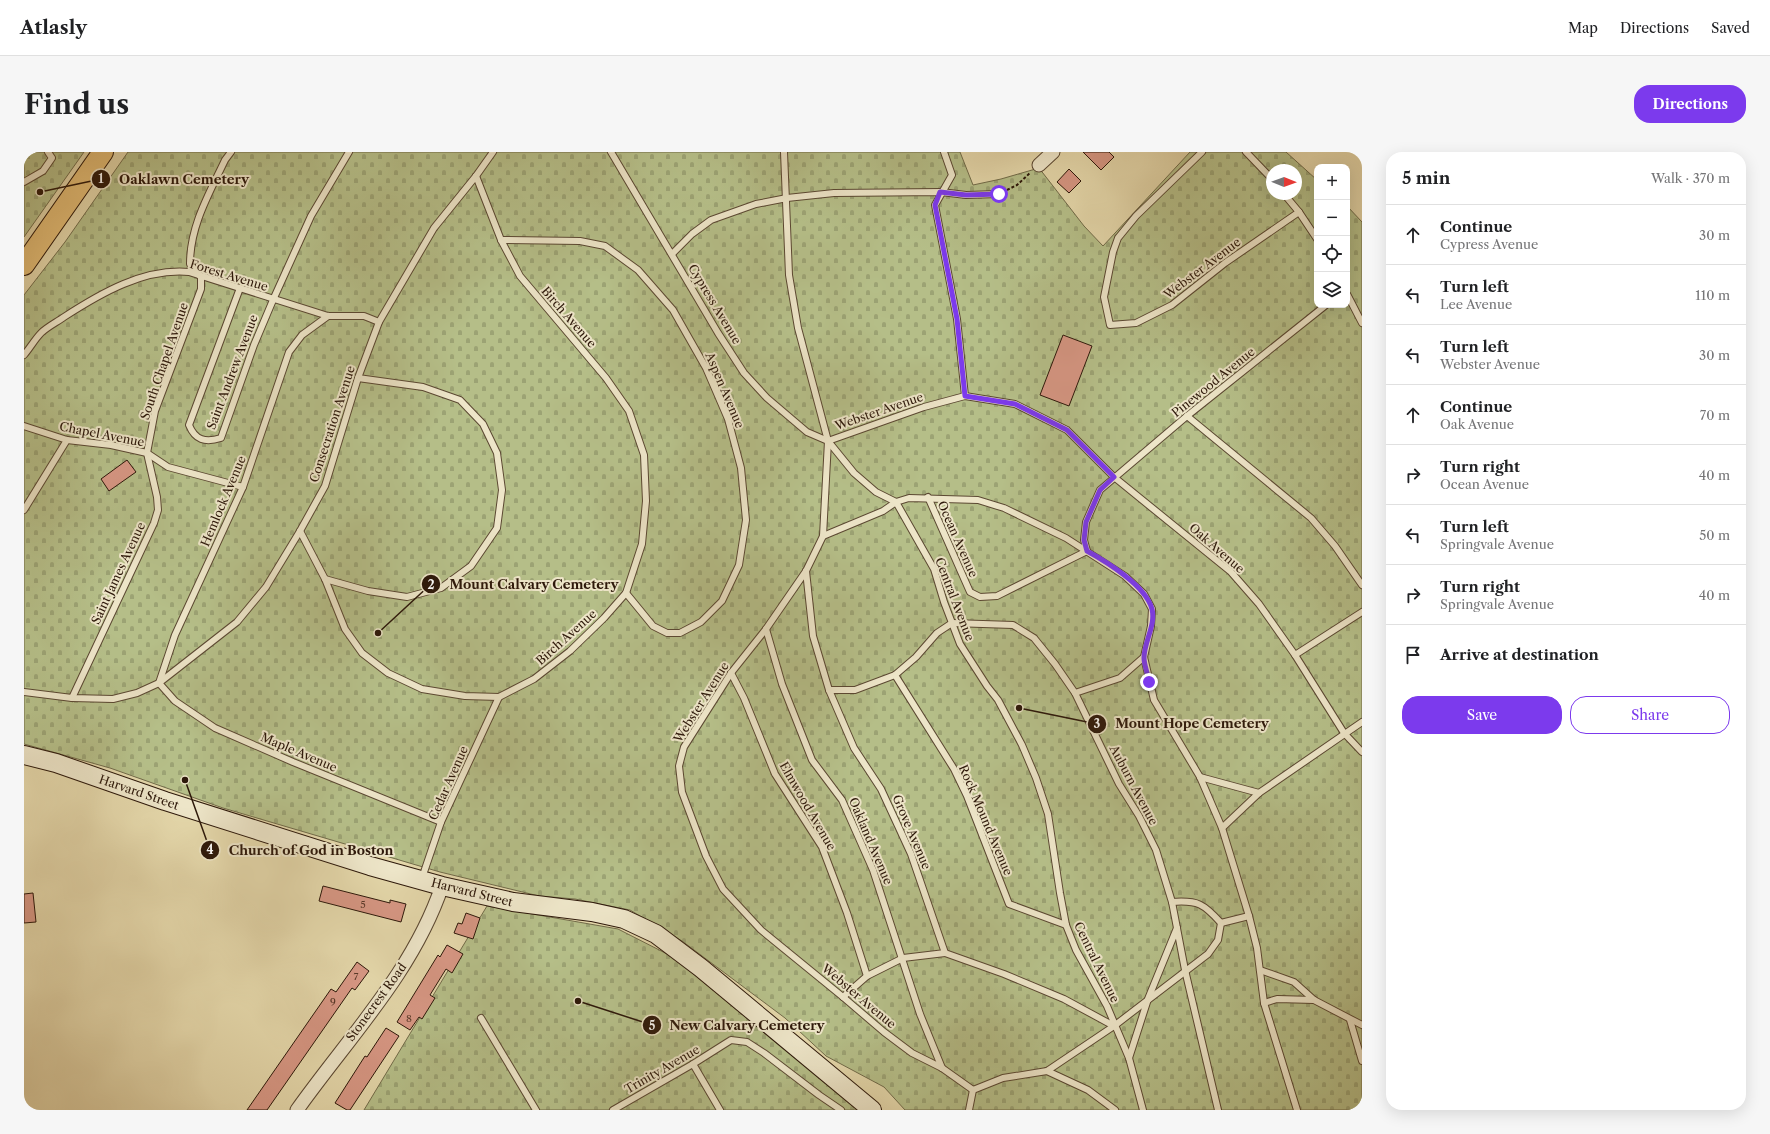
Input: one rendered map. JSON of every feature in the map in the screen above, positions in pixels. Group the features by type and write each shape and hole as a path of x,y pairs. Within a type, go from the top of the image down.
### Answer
{"main road":[{"path":"24,264 103,152"},
{"name":"Harvard Street","path":"24,754 370,866 442,886 513,902 592,912 624,919 656,934 701,968 872,1110"}],"street":[{"path":"1039,165 1054,152"},
{"name":"Stonecrest Road","path":"297,1110 380,999 415,948 442,886"}],"lane":[{"path":"24,182 43,170 52,158 48,152"},
{"path":"201,277 190,264 190,251 197,220 225,160 231,152"},
{"path":"273,300 311,216 349,152"},
{"name":"Consecration Avenue","path":"24,692 72,698 113,698 137,693 159,683 237,622 266,587 325,486 358,378 378,322 434,228 476,176 493,152"},
{"name":"Cypress Avenue","path":"611,152 718,333 744,373 766,398 807,432 828,441"},
{"path":"784,152 789,275 798,328 828,441 854,473 876,492 896,502"},
{"path":"944,152 952,175 940,192 935,205 957,319 965,396"},
{"name":"Webster Avenue","path":"1202,152 1136,216 1118,238 1113,252 1104,297 1110,325 1136,323 1172,305 1225,263 1299,212"},
{"path":"1246,152 1266,173"},
{"name":"Birch Avenue","path":"300,531 325,579 345,629 362,653 388,673 422,689 465,696 499,696 534,679 570,651 604,618 626,593 642,544 646,501 644,454 629,411 606,378 520,276 501,240 476,176"},
{"path":"672,254 692,234 711,220 756,204 787,198 834,193 940,192 966,195 999,194"},
{"path":"1289,200 1315,236"},
{"name":"Aspen Avenue","path":"501,240 580,241 605,246 638,270 673,310 706,368 728,419 741,468 746,520 739,565 722,601 701,622 680,633 667,633 653,626 626,593"},
{"name":"Forest Avenue","path":"24,355 42,332 75,310 122,285 148,275 176,271 189,272 273,300 328,316 364,316 378,322"},
{"name":"South Chapel Avenue","path":"147,453 155,411 201,289 201,277"},
{"name":"Saint Andrew Avenue","path":"240,288 189,424 192,433 202,440 214,440 221,438 254,344 273,300"},
{"path":"1350,300 1362,323"},
{"name":"Pinewood Avenue","path":"1114,477 1187,416 1322,308"},
{"name":"Hemlock Avenue","path":"159,683 175,635 243,487 289,352 302,335 328,316"},
{"path":"325,579 368,591 407,597 441,588 471,566 496,528 502,490 497,452 483,424 460,400 423,386 358,378"},
{"name":"Webster Avenue","path":"973,1090 942,1068 912,1053 884,1032 760,930 723,889 706,856 682,792 679,766 684,747 731,673 766,629 806,571 823,536 828,441 924,407 965,396 1015,404"},
{"name":"Oak Avenue","path":"1015,404 1067,430 1114,477 1231,572 1259,604 1295,655 1344,733 1362,752"},
{"path":"1187,416 1311,518 1335,546 1362,585"},
{"name":"Chapel Avenue","path":"24,426 67,440 111,445 147,453 168,467 243,487"},
{"path":"24,510 67,440"},
{"name":"Saint James Avenue","path":"72,698 154,523 158,510 157,497 147,453"},
{"path":"1087,551 1084,540 1086,522 1100,490 1114,477"},
{"path":"823,536 883,511 896,502 909,498 928,497 978,500 1004,508 1038,524 1087,551 1125,576 1144,594 1152,609 1151,626 1144,658 1154,700 1200,777 1222,828 1249,916 1260,970 1264,1003 1297,1110"},
{"name":"Ocean Avenue","path":"928,497 970,592 980,597 997,596 1087,551"},
{"name":"Central Avenue","path":"896,502 934,569 960,644 987,686 998,700 1022,745 1036,778 1048,814 1066,925 1076,950 1107,1006 1114,1026 1129,1058 1143,1110"},
{"name":"Grove Avenue","path":"806,571 814,636 829,690 854,748 881,789 912,854 945,953"},
{"path":"1295,655 1362,612"},
{"path":"829,690 855,690 895,675 916,657 937,633 952,623"},
{"name":"Auburn Avenue","path":"952,623 1013,625 1034,638 1055,664 1075,693 1119,784 1139,816 1156,850 1172,902 1185,970 1218,1110"},
{"name":"Oakland Avenue","path":"766,629 782,684 812,760 842,800 873,870 903,958 920,1014 942,1068"},
{"path":"1075,693 1120,678 1144,658"},
{"name":"Elmwood Avenue","path":"731,673 744,698 775,774 822,847 847,913 867,976"},
{"name":"Rock Mound Avenue","path":"895,675 954,769 967,796 1009,904 1066,925"},
{"name":"Maple Avenue","path":"159,683 176,701 215,728 293,762 441,822"},
{"name":"Cedar Avenue","path":"422,880 441,822 499,696"},
{"path":"1222,828 1259,793 1362,722"},
{"path":"1200,777 1259,793"},
{"path":"1172,902 1188,900 1206,907 1221,923"},
{"path":"1221,923 1249,916"},
{"path":"968,1110 973,1090 1003,1078 1047,1070 1114,1026 1148,998 1208,954 1218,940 1221,923"},
{"path":"1129,1058 1148,998 1177,928"},
{"path":"843,997 867,976 903,958 945,953 1064,999 1114,1026"},
{"path":"1260,970 1294,982 1314,1000 1362,1025"},
{"path":"1264,1003 1277,999 1314,1000"},
{"path":"481,1018 536,1110"},
{"path":"1350,1020 1362,1061"},
{"name":"Trinity Avenue","path":"613,1110 694,1064 731,1040 747,1042 764,1053 819,1096 841,1110"},
{"path":"694,1064 720,1110"},
{"path":"1047,1070 1088,1090 1115,1110"}],"path":[{"path":"999,194 1017,185 1039,165"}],"green space":[{"path":"24,152 84,152 24,237"},
{"path":"128,152 960,152 973,185 1039,168 1084,226 1103,246 1190,152 1286,152 1299,164 1266,164 1266,200 1302,200 1302,166 1314,177 1314,308 1350,308 1350,209 1362,222 1362,1110 905,1110 884,1087 826,1056 785,1018 682,941 630,910 575,899 539,896 440,872 223,808 110,768 24,744 24,295 65,242"},
{"path":"487,906 618,929 673,957 858,1110 364,1110"}],"building":[{"path":"1083,152 1109,152 1114,157 1101,170"},
{"path":"1069,169 1081,181 1069,193 1057,182"},
{"path":"1063,335 1092,346 1069,406 1040,395"},
{"path":"127,460 136,472 109,491 101,479"},
{"path":"323,886 390,903 390,900 406,904 401,922 319,901"},
{"path":"33,893 36,922 24,923 24,894"},
{"path":"466,913 480,918 473,939 454,933 458,923 462,924"},
{"path":"447,945 463,954 452,973 446,969 430,995 435,998 422,1019 419,1017 410,1030 397,1022 438,955 440,957"},
{"path":"357,962 369,971 355,990 352,988 267,1110 247,1110 331,989 336,992"},
{"path":"386,1028 399,1036 350,1110 347,1110 335,1103 365,1056 367,1057"}],"place":[{"name":"Oaklawn Cemetery","path":"40,192"},
{"name":"Mount Calvary Cemetery","path":"378,633"},
{"name":"Mount Hope Cemetery","path":"1019,708"},
{"name":"Church of God in Boston","path":"185,780"},
{"name":"New Calvary Cemetery","path":"578,1001"}],"route":[{"path":"999,194 966,195 940,192 935,205 957,319 965,396 1015,404 1067,430 1114,477 1100,490 1086,522 1084,540 1087,551 1125,576 1144,594 1152,609 1151,626 1144,658 1149,682"}]}
